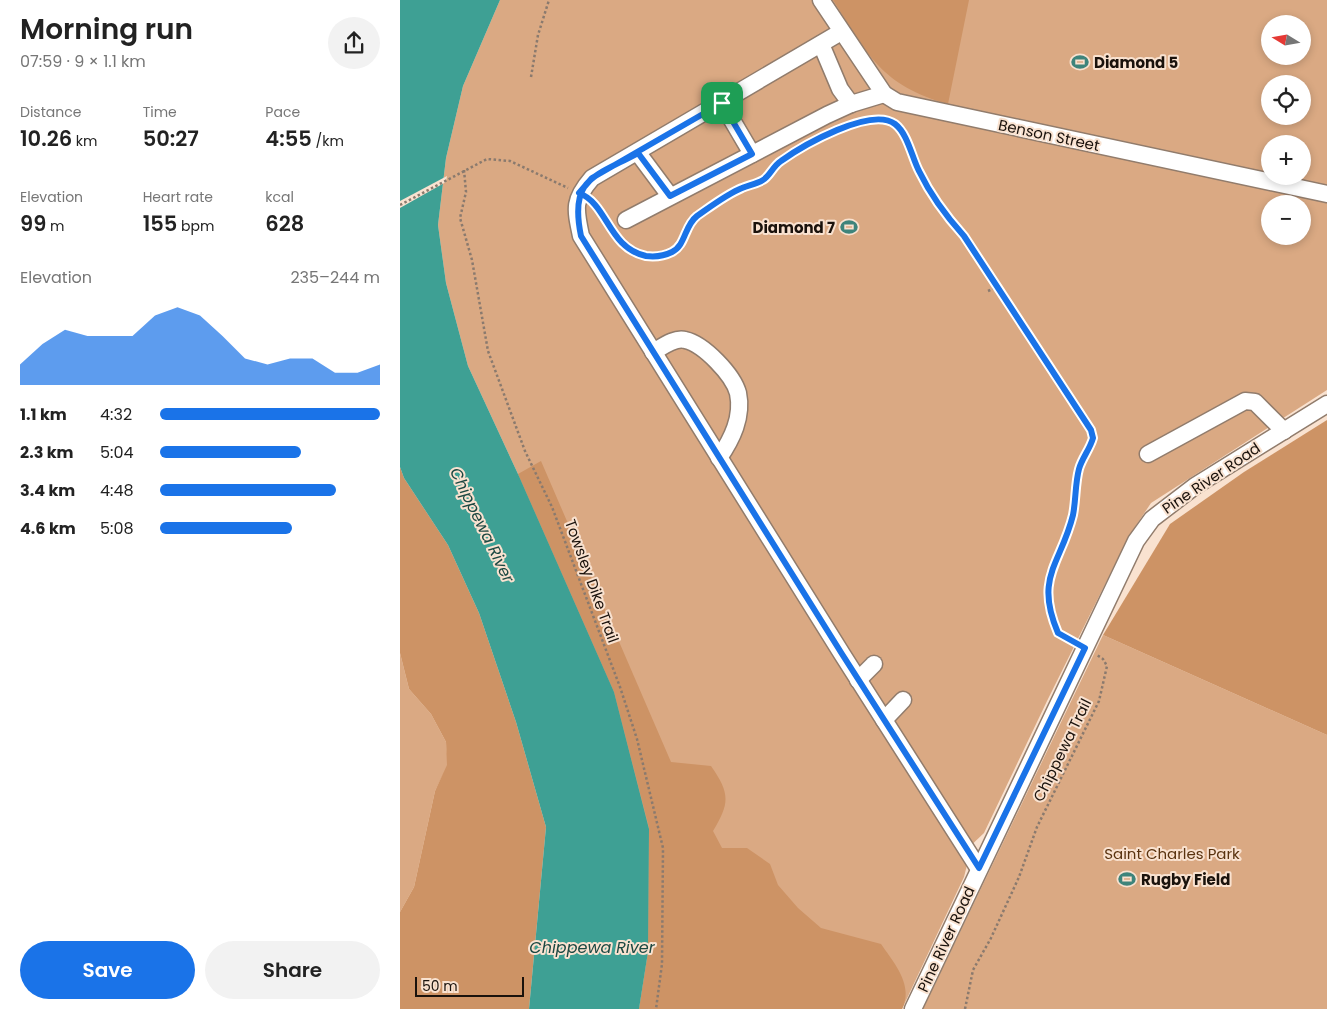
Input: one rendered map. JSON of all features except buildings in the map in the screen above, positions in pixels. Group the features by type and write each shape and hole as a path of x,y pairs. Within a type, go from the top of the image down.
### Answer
{"street":[{"path":"626,220 851,104 884,94 821,0"},
{"path":"841,32 638,153 592,178 579,193 576,214 581,236 858,680 979,868"},
{"path":"821,44 840,89 851,104"},
{"name":"Benson Street","path":"884,94 897,102 923,109 1327,194"},
{"path":"722,103 752,154"},
{"path":"638,153 670,196"},
{"path":"653,352 677,340 684,339 715,358 738,392 735,434 719,458"},
{"path":"1148,454 1245,401 1255,402 1284,431"},
{"name":"Pine River Road","path":"913,1009 1136,541 1152,519 1195,486 1327,404"},
{"path":"858,680 874,664"},
{"path":"884,720 904,700"}],"path":[{"path":"531,77 538,35 549,0"},
{"name":"Chippewa Trail","path":"400,205 487,159 510,161 585,196 597,208 622,245 640,254 659,256 672,252 682,244 684,231 695,217 740,188 764,179 778,162 803,147 848,126 865,121 891,121 897,125 903,134 919,172 942,212 964,236 1091,430 1093,438 1079,471 1073,515 1055,559 1049,586 1048,603 1058,633 1103,659 1107,666 1099,700 1037,828 1019,877 991,938 973,970 965,1009"},
{"name":"Towsley Dike Trail","path":"464,170 466,192 460,218 472,260 488,351 525,451 552,507 620,687 644,769 662,848 662,964 656,1009"},
{"path":"988,292 997,287"}],"green space":[{"path":"500,0 1327,0 1327,390 1151,503 1129,536 984,833 963,853 967,865 964,877 902,1009 639,1009 648,952 518,474 468,366 446,283 438,225 446,158 463,86"},
{"name":"Saint Charles Park","path":"1103,635 1327,735 1327,1009 923,1009"},
{"path":"400,653 409,689 431,714 446,742 448,765 435,791 414,887 400,912"}],"shaded area":[{"path":"833,0 969,0 948,104 907,88 879,66 867,52"},
{"path":"1327,420 1327,735 1103,635 1170,524 1244,472"},
{"path":"541,461 671,762 711,766 722,784 726,798 725,805 723,813 713,831 722,848 747,848 770,864 778,885 798,908 821,928 881,944 897,967 904,983 906,991 902,1009 639,1009 648,952 649,828 614,692 518,474"},
{"path":"400,467 404,478 448,545 479,613 516,722 546,827 529,1009 400,1009 400,912 414,887 435,791 447,765 446,742 431,714 409,689 400,653"}],"water":[{"name":"Chippewa River","path":"400,0 500,0 463,86 446,158 438,225 446,283 468,366 614,692 649,829 648,952 639,1009 529,1009 546,827 516,722 479,613 448,545 404,478 400,467"}],"pier":[{"path":"447,176 446,182 400,208 400,201"}],"place":[{"name":"Diamond 5","path":"1080,62"},
{"name":"Diamond 7","path":"849,227"},
{"name":"Rugby Field","path":"1127,879"}],"route":[{"path":"722,103 592,178 579,193 585,196 597,208 622,245 646,256 659,256 672,252 682,244 684,231 695,217 740,188 753,185 764,179 778,162 803,147 848,126 865,121 891,121 897,125 903,134 919,172 942,212 964,236 1091,430 1093,438 1082,460 1079,471 1073,515 1052,570 1048,603 1052,620 1058,633 1085,648 979,868 842,654 581,236 576,214 579,193 592,178 638,153 670,196 752,154 722,103"}]}
